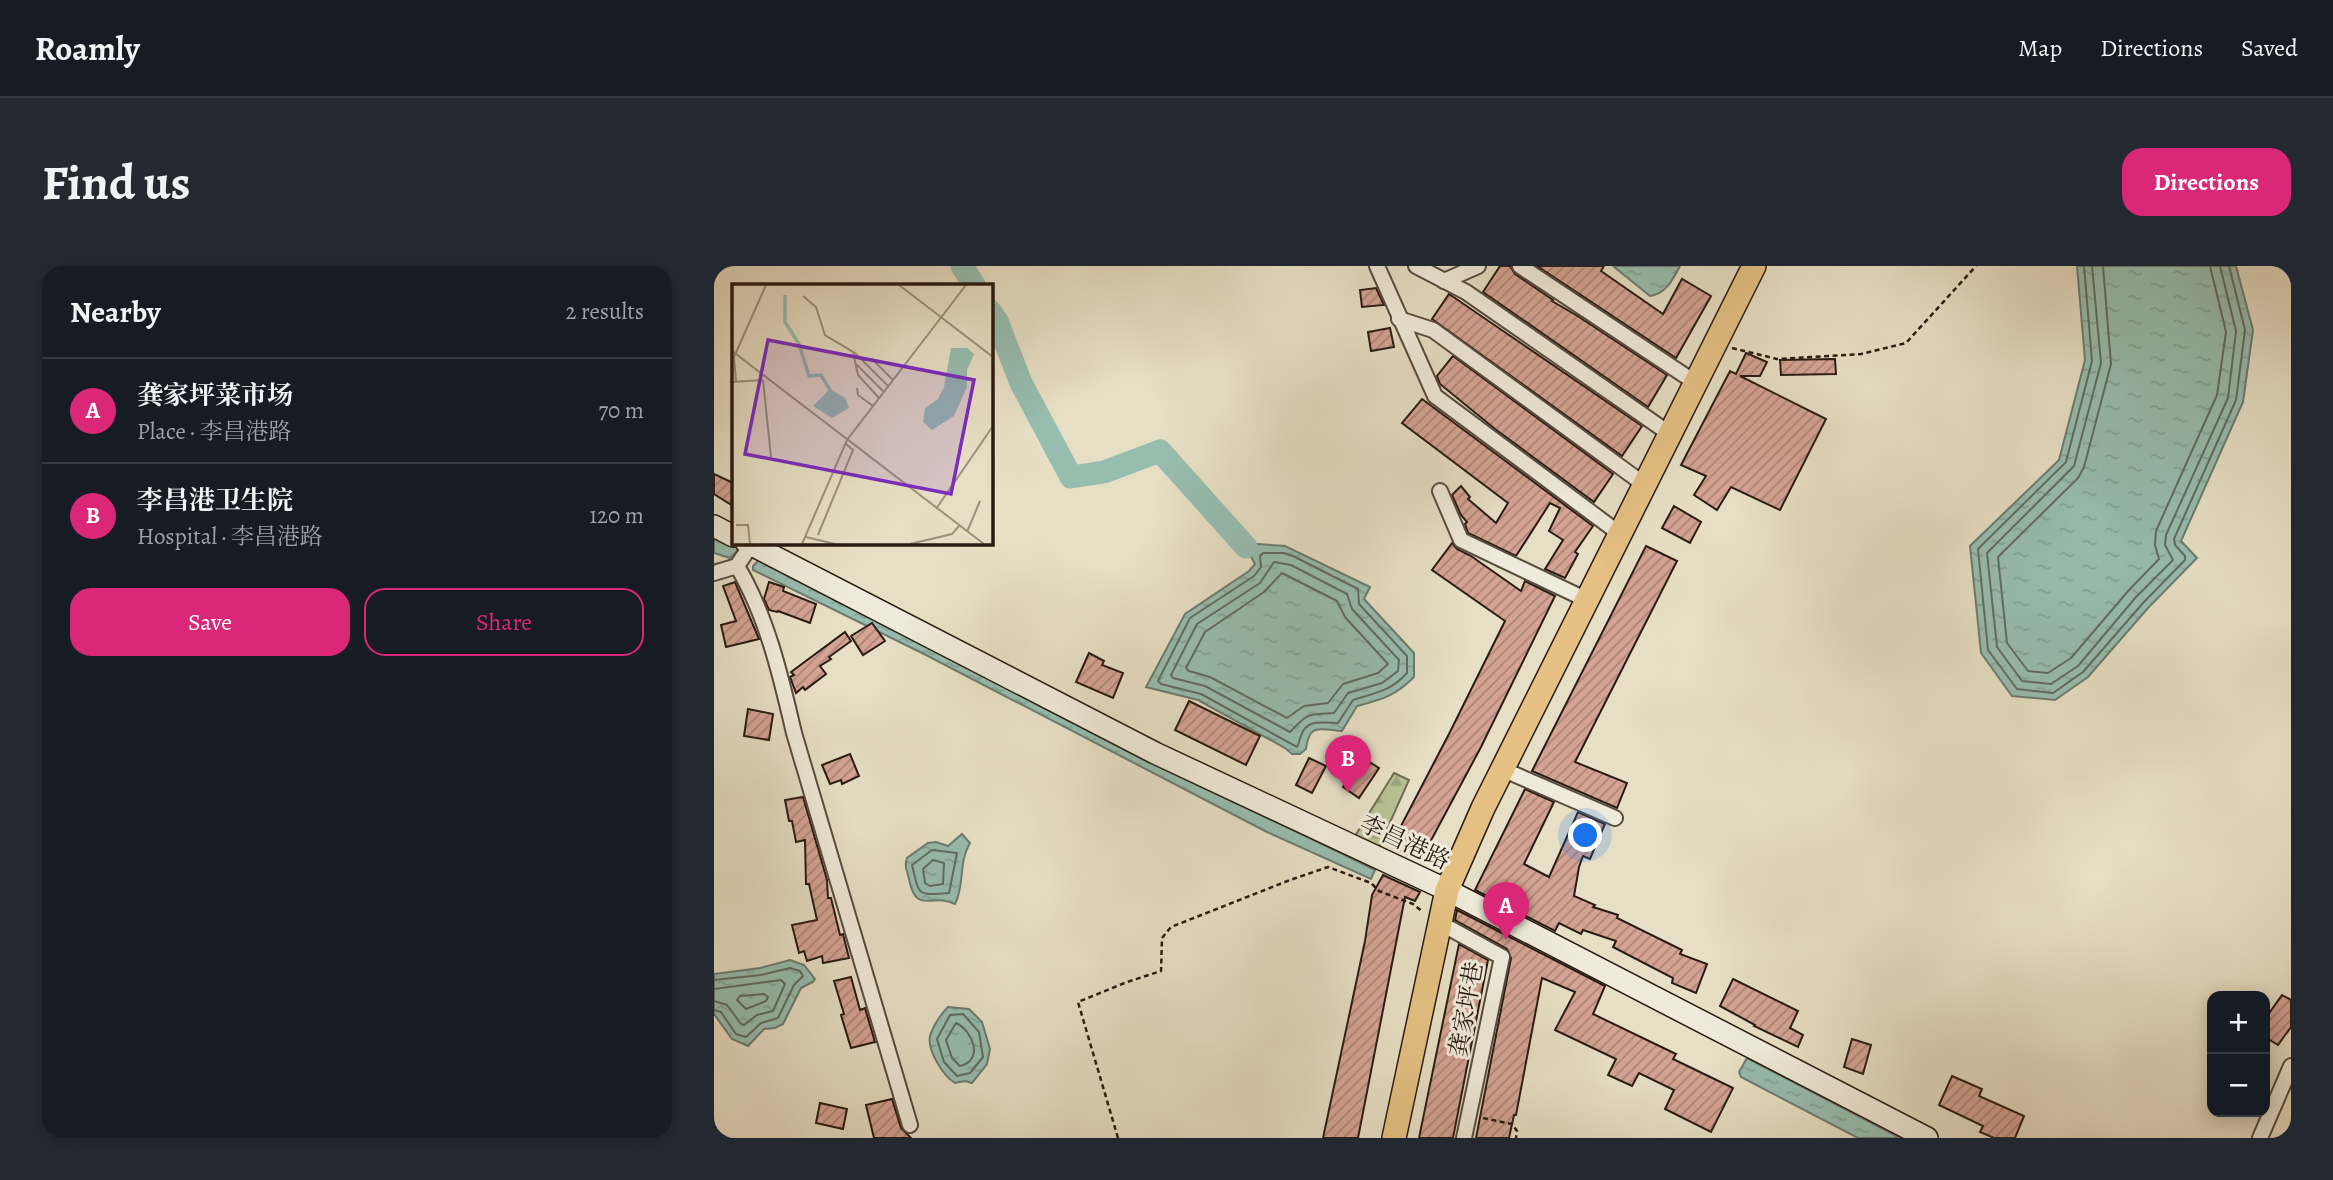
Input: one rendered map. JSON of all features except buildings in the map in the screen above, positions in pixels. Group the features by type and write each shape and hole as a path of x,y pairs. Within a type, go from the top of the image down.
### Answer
{"main road":[{"path":"1394,1138 1447,890 1502,769 1754,266"}],"street":[{"path":"1377,266 1435,396 1620,534"},
{"path":"1416,266 1466,292 1670,434"},
{"path":"1444,281 1478,266"},
{"path":"1520,266 1696,383"},
{"path":"1399,319 1433,330 1645,485"},
{"path":"1440,491 1461,540 1587,600"},
{"name":"李昌港路","path":"714,526 732,535"},
{"path":"742,544 737,566 754,594 785,691 794,733 910,1125"},
{"name":"李昌港路","path":"749,544 1155,753 1447,890 1927,1138"},
{"path":"714,573 737,566"},
{"path":"1502,769 1615,818"},
{"name":"龚家坪巷","path":"1440,923 1502,957 1464,1138"},
{"path":"2260,1138 2291,1066"}],"path":[{"path":"1715,344 1777,359 1861,354 1906,344 1976,266"},
{"path":"1118,1138 1078,1002 1161,971 1162,938 1171,927 1328,867 1371,883 1379,891 1413,904 1440,923"},
{"path":"1469,1115 1512,1124 1517,1131 1516,1138"}],"green space":[{"path":"1394,773 1409,780 1379,847 1355,836"}],"water":[{"path":"1613,266 1680,266 1665,289 1650,296"},
{"path":"2077,266 2236,266 2253,330 2243,402 2181,541 2197,558 2148,608 2088,677 2055,700 2012,696 1981,653 1970,546 2059,460 2085,360"},
{"path":"714,536 740,548 730,558 714,553"},
{"path":"1243,543 1285,546 1370,587 1364,599 1414,653 1414,677 1401,689 1357,706 1342,731 1313,731 1306,749 1300,754 1292,754 1198,700 1146,687 1185,614 1249,571 1255,564"},
{"path":"758,561 765,561 1182,775 1375,870 1371,879 1267,832 924,654 753,570"},
{"path":"962,834 970,843 964,858 955,904 940,900 926,901 916,897 906,868 907,858 928,843 936,842 948,846"},
{"path":"790,960 804,965 815,979 801,988 783,1024 764,1029 748,1046 732,1039 714,1014 714,974 760,968"},
{"path":"948,1007 969,1009 982,1022 990,1049 987,1064 972,1083 955,1083 950,1080 931,1048 931,1032"},
{"path":"1747,1058 1900,1138 1858,1138 1741,1077 1739,1072"}],"waterway":[{"path":"962,266 973,284"},
{"path":"992,314 1021,383 1071,477 1104,472 1160,451 1246,547"}],"place":[{"name":"李昌港卫生院","path":"1348,793"},
{"name":"龚家坪菜市场","path":"1506,940"}]}
